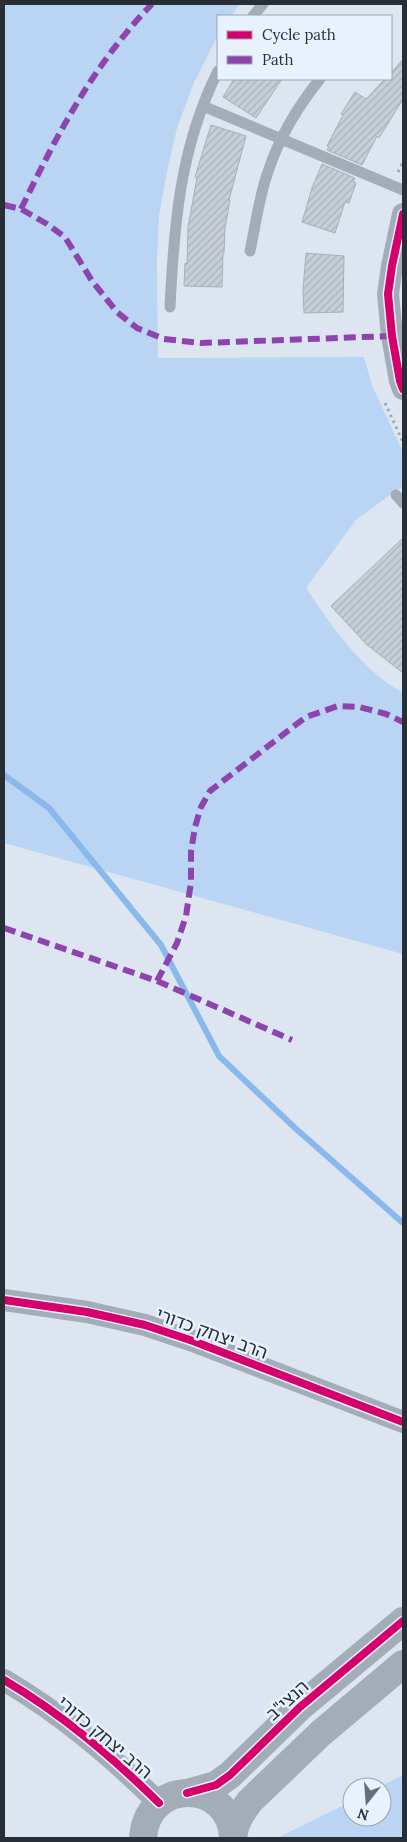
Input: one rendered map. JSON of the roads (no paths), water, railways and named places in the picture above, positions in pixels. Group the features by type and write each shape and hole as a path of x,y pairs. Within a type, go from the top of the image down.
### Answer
{"street":[{"path":"403,214 388,294 392,336 403,389"},
{"name":"הרב יצחק כדורי","path":"4,1300 87,1312 145,1325 193,1341 403,1422"},
{"name":"הנצי\"ב","path":"146,1826 173,1795 207,1788 230,1775 300,1707 403,1621"},
{"path":"233,1837 240,1813 250,1801 321,1733 403,1664"},
{"name":"הרב יצחק כדורי","path":"4,1680 54,1712 88,1737 146,1826"},
{"path":"187,1793 208,1797 219,1806 231,1823 233,1837"}],"lane":[{"path":"254,15 263,4"},
{"path":"170,307 175,232 185,161 203,106 217,74"},
{"path":"250,251 268,169 305,98 319,80"},
{"path":"203,106 403,190"}],"waterway":[{"path":"4,775 49,808 161,945 219,1056 295,1128 403,1223"}]}
